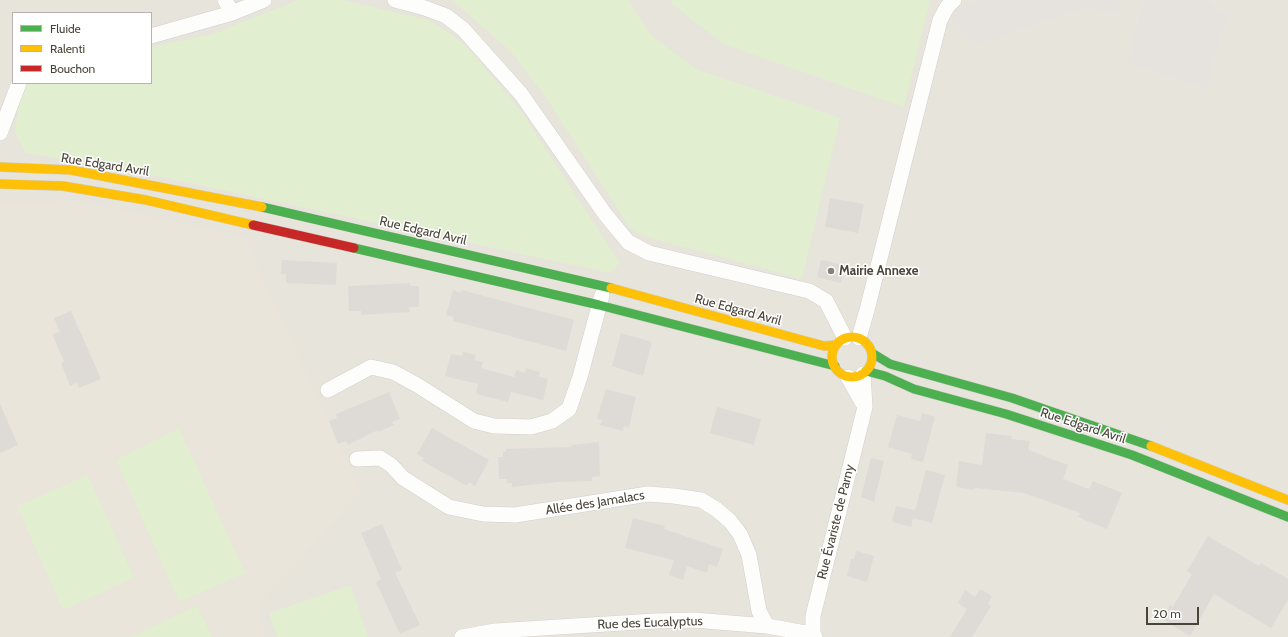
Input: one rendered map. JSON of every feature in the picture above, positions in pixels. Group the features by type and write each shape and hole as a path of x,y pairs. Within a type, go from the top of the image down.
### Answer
{"street":[{"path":"225,0 232,14"},
{"path":"152,36 232,14 264,0"},
{"path":"395,0 425,8 446,16 463,29 521,94 605,214 628,242 650,253 808,291 826,301 846,340"},
{"path":"846,340 868,344 872,354 870,366 859,374 838,371 832,356 846,340 867,310 940,20 947,7 954,0"},
{"path":"0,133 19,84"},
{"name":"Rue Edgard Avril","path":"0,167 71,170 259,207 604,286 824,346 846,340"},
{"path":"0,184 63,186 146,200 599,305 835,366"},
{"path":"328,390 371,367 393,372 474,421 494,426 531,427 552,421 569,409 580,377 604,286"},
{"name":"Rue Edgard Avril","path":"872,354 890,364 1012,398 1135,440 1288,500"},
{"name":"Rue Edgard Avril","path":"859,374 885,376 914,390 1006,414 1132,455 1288,517"},
{"name":"Rue Évariste de Parny","path":"814,635 813,616 864,407 859,374"},
{"name":"Allée des Jamalacs","path":"357,459 380,458 391,464 403,478 449,507 483,514 515,515 648,494 701,500 716,509 730,521 740,534 749,555 759,611 767,626"},
{"name":"Rue des Eucalyptus","path":"462,637 495,632 654,621 694,620 767,626 814,635"}],"shaded area":[{"path":"0,0 1288,0 1288,637 0,637"},
{"path":"983,0 1120,0 1117,14 1085,8 983,43 976,42 949,19 956,10"},
{"path":"1144,0 1206,0 1218,11 1228,14 1206,88 1127,62"},
{"path":"76,201 244,236 361,492 258,606 265,637 0,637 0,202"}],"green space":[{"path":"298,0 343,0 428,20 448,32 467,47 521,111 620,263 610,273 156,176 26,153 15,134 20,94 27,84 152,84 152,47 212,34"},
{"path":"452,0 628,0 651,35 696,69 840,118 802,279 640,235 630,228 544,95 511,52"},
{"path":"670,0 930,0 904,107 725,45 673,5"},
{"path":"179,428 245,573 179,602 116,460"},
{"path":"88,475 134,578 63,610 17,506"},
{"path":"351,585 368,637 277,637 269,613"},
{"path":"197,606 212,637 130,637"}],"building":[{"path":"830,198 864,204 858,233 825,227"},
{"path":"282,260 337,263 336,285 286,283 286,274 281,274"},
{"name":"Mairie Annexe","path":"821,260 845,265 841,283 817,277"},
{"path":"410,283 410,286 419,286 419,307 409,307 410,312 361,315 361,311 349,311 348,286"},
{"path":"453,290 461,293 462,290 574,320 566,351 453,321 454,317 446,315"},
{"path":"71,311 101,379 79,388 77,383 70,386 61,363 64,361 52,334 60,332 54,318"},
{"path":"621,333 652,342 643,376 612,366"},
{"path":"463,352 476,355 475,360 483,362 481,368 514,377 516,370 525,373 526,368 540,372 539,376 548,379 543,400 511,392 508,402 476,394 478,384 445,376 451,354 462,356"},
{"path":"606,389 636,397 629,427 624,426 623,431 600,425 602,420 597,419"},
{"path":"389,392 400,419 392,422 394,425 378,432 378,430 348,445 346,441 338,444 329,421 337,418 336,414"},
{"path":"0,404 18,445 0,453"},
{"path":"717,407 761,419 754,445 710,433"},
{"path":"922,413 935,417 923,462 911,459 912,454 888,447 897,415 920,421"},
{"path":"432,428 489,460 475,486 469,482 467,486 422,461 424,458 417,454"},
{"path":"986,433 1012,436 1011,439 1030,441 1028,450 1068,465 1063,479 1089,489 1093,481 1122,493 1107,529 1078,517 1080,513 1024,493 975,488 974,490 956,487 959,461 982,465"},
{"path":"599,442 600,476 592,477 592,481 558,482 512,487 512,483 507,483 507,479 499,479 498,457 503,457 503,452 506,451 506,449 572,447 571,445"},
{"path":"871,458 884,461 874,502 861,497"},
{"path":"926,470 945,475 932,523 913,518"},
{"path":"896,506 915,510 911,527 892,522"},
{"path":"633,518 665,526 664,529 723,549 717,567 709,564 707,573 687,566 683,580 669,575 674,560 625,548"},
{"path":"382,524 402,570 395,573 420,625 400,634 376,582 381,579 361,533"},
{"path":"1208,536 1259,566 1261,563 1288,579 1288,600 1271,628 1214,594 1190,636 1162,619 1170,605 1173,607 1192,574 1187,571"},
{"path":"856,551 874,556 867,582 847,576 851,559 854,559"},
{"path":"980,589 992,596 988,604 991,606 972,637 950,637 967,609 958,603 965,590 975,597"}],"traffic: fast":[{"path":"262,207 611,288"},
{"path":"354,248 599,305 835,366"},
{"path":"872,353 890,364 1012,398 1151,446"},
{"path":"866,371 885,376 914,389 1006,414 1132,455 1288,517"}],"traffic: slow":[{"path":"0,167 71,170 262,207"},
{"path":"0,184 63,186 146,200 253,225"},
{"path":"611,288 824,346 836,345"},
{"path":"848,337 856,337 863,340 869,346 872,357 869,368 863,374 856,377 848,377 841,374 835,368 832,361 832,353 835,346 841,340 848,337"},
{"path":"1151,446 1288,500"}],"traffic: jam":[{"path":"253,225 354,248"}],"place":[{"name":"Mairie Annexe","path":"831,271"}]}
